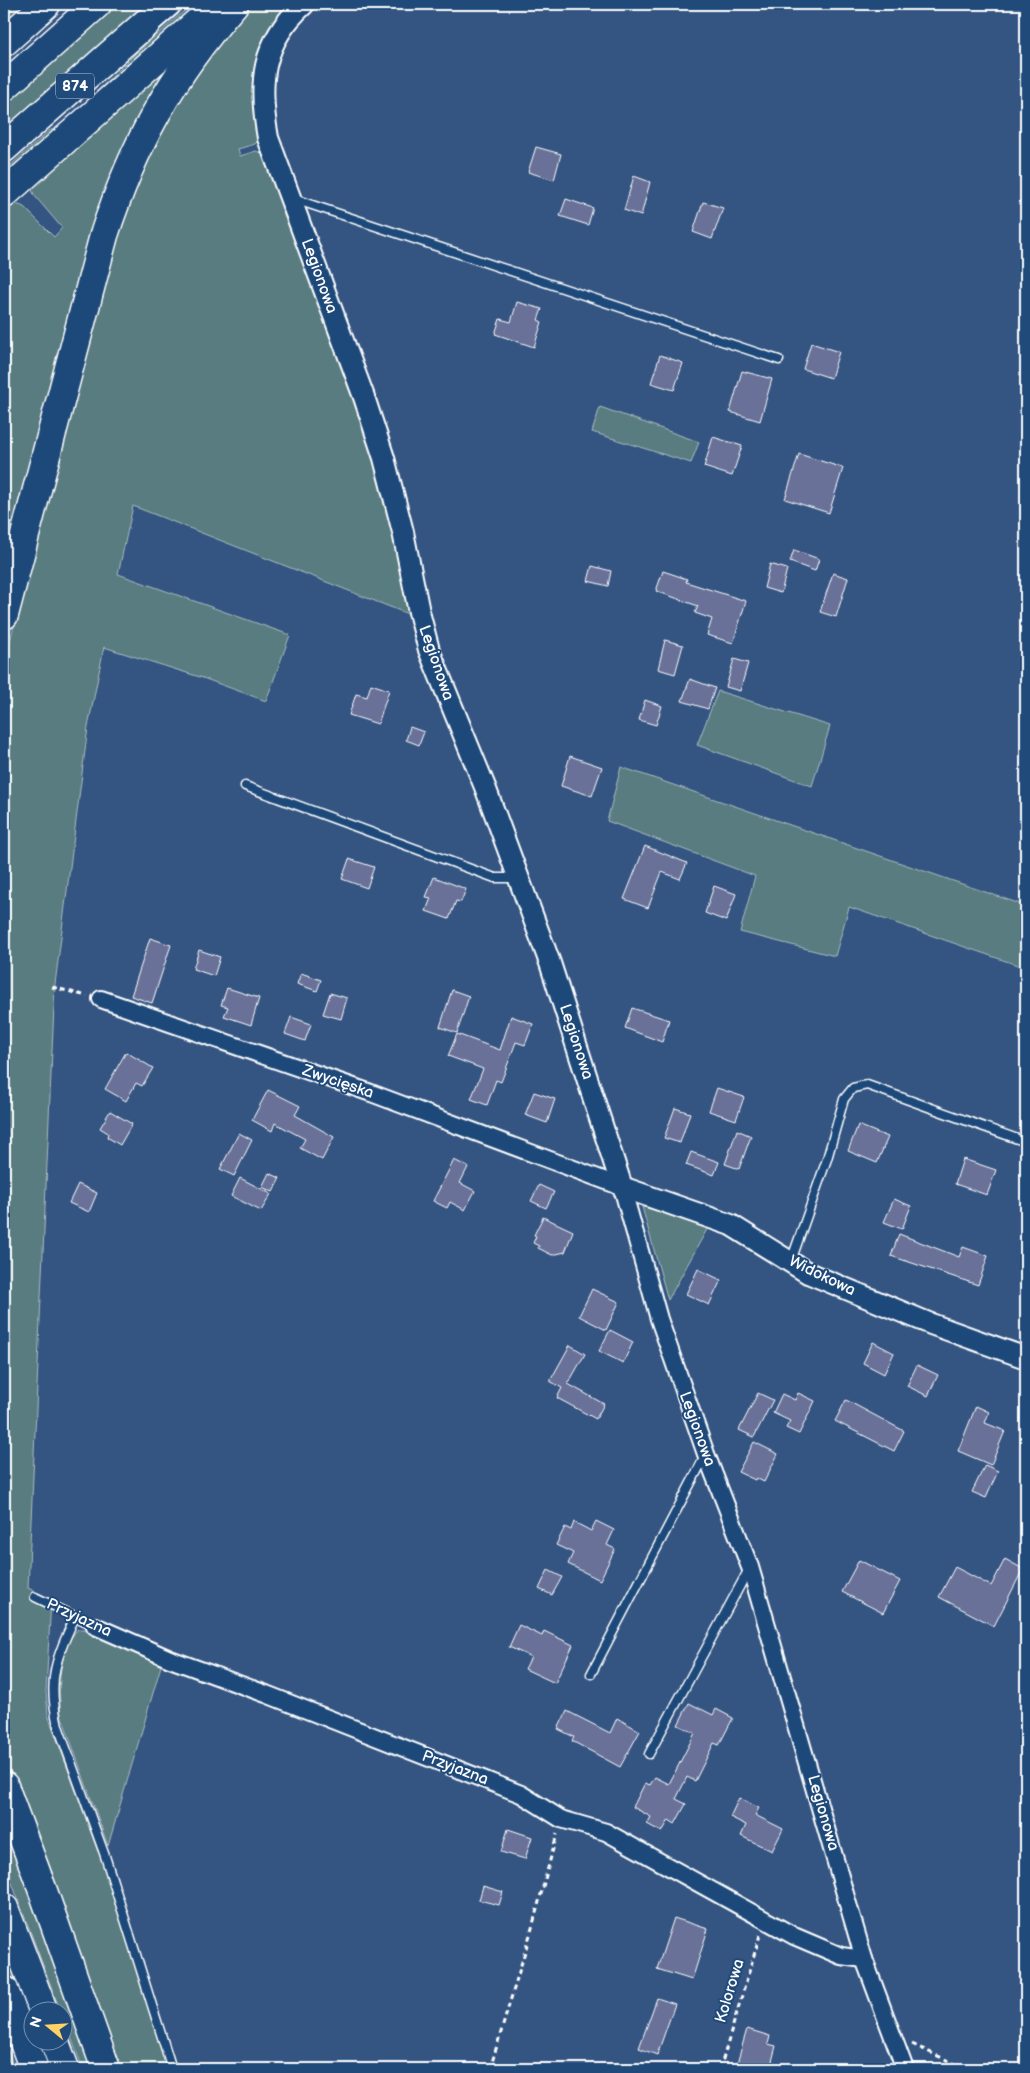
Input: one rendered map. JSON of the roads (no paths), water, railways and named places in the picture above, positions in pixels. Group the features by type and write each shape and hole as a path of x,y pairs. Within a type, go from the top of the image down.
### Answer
{"highway":[{"path":"4,42 46,4"},
{"path":"4,87 97,4"},
{"path":"4,194 218,4"},
{"path":"4,615 104,235 121,185 161,102 177,78 234,4"},
{"name":"874","path":"4,148 146,23"},
{"path":"4,1786 106,2069"},
{"path":"4,1908 39,2000"},
{"path":"4,1990 34,2069"},
{"path":"58,2050 65,2069"}],"main road":[{"name":"874","path":"146,23 168,4"}],"street":[{"name":"Legionowa","path":"304,4 278,34 266,60 262,92 268,138 364,397 384,458 404,532 419,612 429,650 485,787 550,963 622,1186 658,1319 706,1454 750,1568 864,1960 905,2069"},
{"name":"Zwycięska","path":"101,1000 371,1093 622,1186"},
{"name":"Widokowa","path":"622,1186 731,1225 808,1273 922,1321 1026,1358"},
{"name":"Przyjazna","path":"95,1626 170,1659 266,1694 521,1794 561,1819 606,1832 794,1936 835,1954 864,1960"}],"lane":[{"path":"290,197 779,360"},
{"path":"245,786 495,878 519,878"},
{"path":"790,1262 827,1159 844,1099 853,1088 867,1085 1026,1142"},
{"path":"591,1674 706,1454"},
{"path":"649,1754 750,1568"},
{"name":"Przyjazna","path":"35,1597 95,1626"},
{"path":"75,1616 58,1654 53,1671 54,1708 58,1726 105,1856 172,2069"}]}
